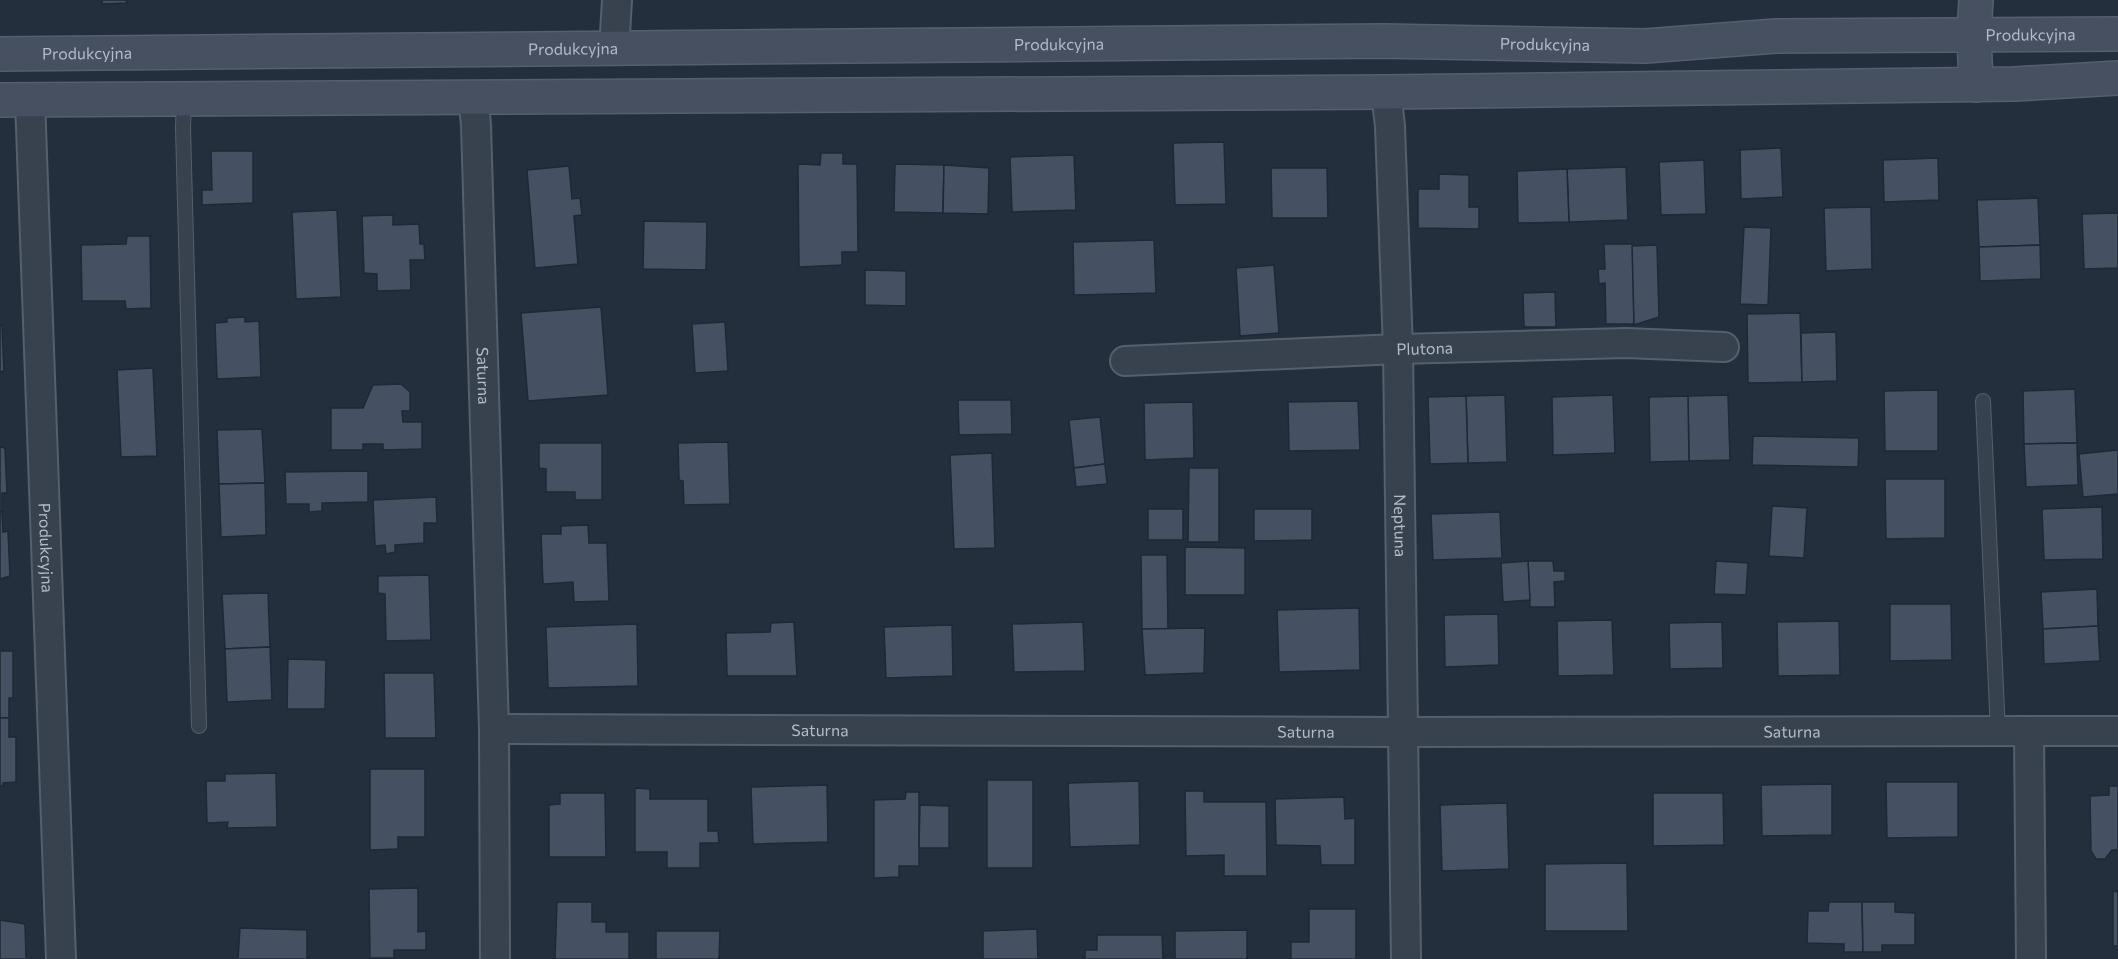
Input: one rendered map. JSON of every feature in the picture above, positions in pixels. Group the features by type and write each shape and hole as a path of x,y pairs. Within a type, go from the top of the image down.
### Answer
{"main road":[{"path":"1976,85 1974,35 1977,0"},
{"name":"Produkcyjna","path":"0,54 1384,41 1645,46 1776,36 2118,34"},
{"path":"1384,41 1386,93"},
{"name":"Produkcyjna","path":"15,100 1386,93 2030,84 2118,78"}],"street":[{"path":"614,50 618,0"},
{"name":"Neptuna","path":"1386,93 1390,126 1398,349 1406,959"},
{"name":"Saturna","path":"473,96 477,137 494,729 495,959"},
{"name":"Produkcyjna","path":"15,100 61,959"},
{"name":"Plutona","path":"1125,362 1398,349 1626,343 1724,347"},
{"name":"Saturna","path":"494,729 1402,732 2118,731"},
{"path":"2029,731 2031,959"}],"lane":[{"path":"184,99 199,726"},
{"path":"1983,401 1998,732"}],"building":[{"path":"102,0 126,0 127,3 102,4"},
{"path":"1224,142 1226,204 1175,205 1173,143"},
{"path":"1781,148 1783,197 1741,199 1740,150"},
{"path":"211,151 253,151 253,203 202,205 202,190 212,190"},
{"path":"821,153 843,153 843,164 857,164 858,252 842,252 842,265 799,267 798,164 820,165"},
{"path":"1074,155 1076,210 1012,212 1010,157"},
{"path":"1938,158 1939,200 1884,202 1883,160"},
{"path":"1704,160 1706,214 1661,215 1659,162"},
{"path":"895,164 944,165 943,213 894,212"},
{"path":"944,165 989,168 988,214 943,213"},
{"path":"569,166 572,199 580,198 582,215 574,216 578,264 535,268 527,170"},
{"path":"1626,167 1628,220 1569,222 1567,169"},
{"path":"1271,168 1327,168 1328,218 1272,218"},
{"path":"1567,169 1569,222 1518,223 1517,171"},
{"path":"1439,174 1469,175 1469,207 1479,207 1479,229 1418,228 1418,189 1439,189"},
{"path":"2038,198 2040,245 1979,247 1977,200"},
{"path":"1871,207 1872,269 1826,271 1824,208"},
{"path":"337,210 341,297 296,299 292,212"},
{"path":"2118,213 2118,268 2084,269 2082,214"},
{"path":"393,215 393,225 419,224 420,244 424,244 425,260 410,260 411,290 377,291 377,274 364,273 362,216"},
{"path":"644,221 707,222 706,270 643,269"},
{"path":"1744,227 1771,228 1768,305 1740,304"},
{"path":"127,236 150,236 151,308 126,309 125,301 82,301 81,245 126,244"},
{"path":"1154,240 1156,293 1074,295 1073,242"},
{"path":"1604,244 1633,244 1634,324 1606,324 1605,283 1599,284 1598,269 1605,269"},
{"path":"1657,245 1659,317 1634,325 1632,246"},
{"path":"2040,245 2041,279 1980,281 1979,247"},
{"path":"1274,265 1279,333 1240,336 1236,268"},
{"path":"865,270 906,271 906,306 865,305"},
{"path":"1555,292 1556,327 1524,327 1523,293"},
{"path":"601,307 608,395 528,401 521,313"},
{"path":"1800,313 1802,382 1748,383 1747,314"},
{"path":"245,317 245,322 259,321 261,377 217,379 215,323 227,322 227,318"},
{"path":"725,322 728,371 695,373 692,324"},
{"path":"0,325 2,325 4,371 0,372"},
{"path":"1836,332 1837,381 1802,382 1801,333"},
{"path":"153,368 157,456 121,457 117,370"},
{"path":"401,384 410,392 410,411 402,411 403,422 422,422 422,449 383,450 383,444 363,444 363,450 331,450 331,408 363,408 373,385"},
{"path":"2075,389 2077,443 2024,444 2023,391"},
{"path":"1938,390 1938,451 1885,451 1884,391"},
{"path":"1505,395 1507,462 1468,463 1466,396"},
{"path":"1613,395 1615,453 1553,455 1552,397"},
{"path":"1728,395 1730,460 1689,461 1688,396"},
{"path":"1466,396 1468,463 1430,464 1428,397"},
{"path":"1688,396 1689,461 1650,462 1649,397"},
{"path":"958,400 1011,400 1012,434 959,435"},
{"path":"1358,401 1360,450 1289,451 1288,402"},
{"path":"1193,402 1194,458 1145,460 1144,403"},
{"path":"1100,417 1105,464 1074,468 1069,420"},
{"path":"262,429 265,483 219,484 217,430"},
{"path":"1753,436 1859,438 1858,467 1752,465"},
{"path":"728,442 730,504 684,505 683,481 679,480 678,443"},
{"path":"539,443 602,443 602,500 575,500 575,492 546,492 546,469 539,468"},
{"path":"2077,443 2078,485 2026,487 2024,444"},
{"path":"0,447 5,448 7,493 2,493 2,512 0,512"},
{"path":"2118,450 2118,494 2083,497 2079,454"},
{"path":"992,453 995,548 954,549 950,455"},
{"path":"1105,464 1107,484 1076,487 1074,468"},
{"path":"1189,468 1219,468 1219,542 1188,542"},
{"path":"368,471 368,502 322,503 322,511 309,512 309,504 286,504 285,472"},
{"path":"1885,479 1945,479 1945,538 1886,539"},
{"path":"265,483 266,535 221,537 219,484"},
{"path":"436,497 437,523 424,523 424,543 395,545 395,552 386,554 385,545 375,546 373,500"},
{"path":"1772,506 1807,508 1804,558 1769,556"},
{"path":"2102,507 2103,559 2044,560 2042,509"},
{"path":"1148,509 1183,509 1183,540 1148,540"},
{"path":"1254,509 1312,509 1312,540 1254,541"},
{"path":"0,512 2,512 3,532 8,531 10,576 0,579"},
{"path":"1500,512 1502,558 1433,560 1431,514"},
{"path":"588,525 589,543 607,543 609,601 574,602 573,582 543,584 541,534 561,534 561,526"},
{"path":"1185,547 1245,548 1245,595 1185,595"},
{"path":"1141,555 1167,555 1168,629 1142,629"},
{"path":"1528,561 1553,561 1554,571 1565,571 1565,581 1554,582 1555,607 1530,607"},
{"path":"1528,561 1530,600 1503,602 1501,563"},
{"path":"1716,561 1748,563 1746,595 1714,594"},
{"path":"429,575 431,640 386,641 385,594 378,593 378,576"},
{"path":"2097,589 2098,626 2043,629 2041,592"},
{"path":"268,593 270,647 225,649 222,594"},
{"path":"1890,604 1951,604 1952,660 1890,661"},
{"path":"1359,608 1360,670 1279,672 1277,610"},
{"path":"1498,614 1499,665 1445,667 1444,615"},
{"path":"1612,620 1614,675 1558,676 1557,621"},
{"path":"1839,621 1840,675 1778,676 1777,622"},
{"path":"794,622 797,676 727,676 726,633 770,632 771,623"},
{"path":"1083,622 1085,671 1014,672 1012,624"},
{"path":"1722,622 1723,668 1670,669 1669,623"},
{"path":"637,624 638,686 548,688 546,627"},
{"path":"952,625 953,676 886,678 884,627"},
{"path":"2098,626 2100,661 2044,664 2043,629"},
{"path":"1205,628 1204,673 1145,675 1142,629"},
{"path":"270,647 272,700 227,702 225,649"},
{"path":"0,651 13,651 13,698 9,698 9,718 0,718"},
{"path":"288,659 326,660 325,709 287,709"},
{"path":"384,673 434,673 436,738 385,738"},
{"path":"0,718 9,718 9,737 16,737 16,782 3,783 3,786 0,786"},
{"path":"370,769 425,769 425,837 398,837 398,849 370,850"},
{"path":"276,773 277,827 227,828 228,822 207,823 206,781 225,781 225,774"},
{"path":"987,780 1033,780 1033,868 987,868"},
{"path":"1139,781 1140,845 1070,847 1068,783"},
{"path":"1886,782 1958,782 1958,837 1887,838"},
{"path":"1832,784 1832,835 1762,836 1761,785"},
{"path":"827,785 828,842 753,844 751,787"},
{"path":"2109,786 2118,786 2118,850 2112,850 2105,859 2096,859 2091,851 2090,796 2109,795"},
{"path":"635,788 650,789 650,799 708,799 708,831 718,831 719,843 700,843 700,868 667,868 667,852 635,852"},
{"path":"1185,791 1204,791 1204,802 1266,802 1267,876 1224,876 1224,855 1186,856"},
{"path":"906,792 919,792 919,866 899,866 899,877 874,878 874,800 905,799"},
{"path":"560,793 605,793 606,857 549,857 549,805 560,804"},
{"path":"1653,793 1723,793 1724,845 1653,846"},
{"path":"1344,797 1345,819 1355,818 1355,865 1321,865 1320,846 1276,845 1275,799"},
{"path":"1507,803 1509,869 1442,871 1440,805"},
{"path":"920,805 949,806 949,848 919,848"},
{"path":"1627,863 1628,931 1545,931 1545,864"},
{"path":"418,888 418,932 426,931 426,950 394,950 394,958 370,958 369,889"},
{"path":"2118,891 2118,946 2113,946 2113,892"},
{"path":"557,902 592,902 592,922 606,922 606,932 629,932 629,959 555,959"},
{"path":"1829,902 1862,902 1863,952 1844,952 1844,944 1807,943 1808,911 1828,911"},
{"path":"1862,902 1895,902 1895,912 1915,913 1915,945 1882,945 1882,952 1863,952"},
{"path":"1309,909 1356,909 1356,959 1291,959 1291,942 1309,942"},
{"path":"0,920 25,924 26,959 0,959"},
{"path":"240,928 307,930 307,959 238,959"},
{"path":"1037,929 1038,959 983,959 983,931"},
{"path":"1247,930 1247,959 1175,959 1175,931"},
{"path":"656,931 720,931 719,959 656,959"},
{"path":"1097,935 1162,935 1163,959 1085,959 1085,950 1097,950"}]}
